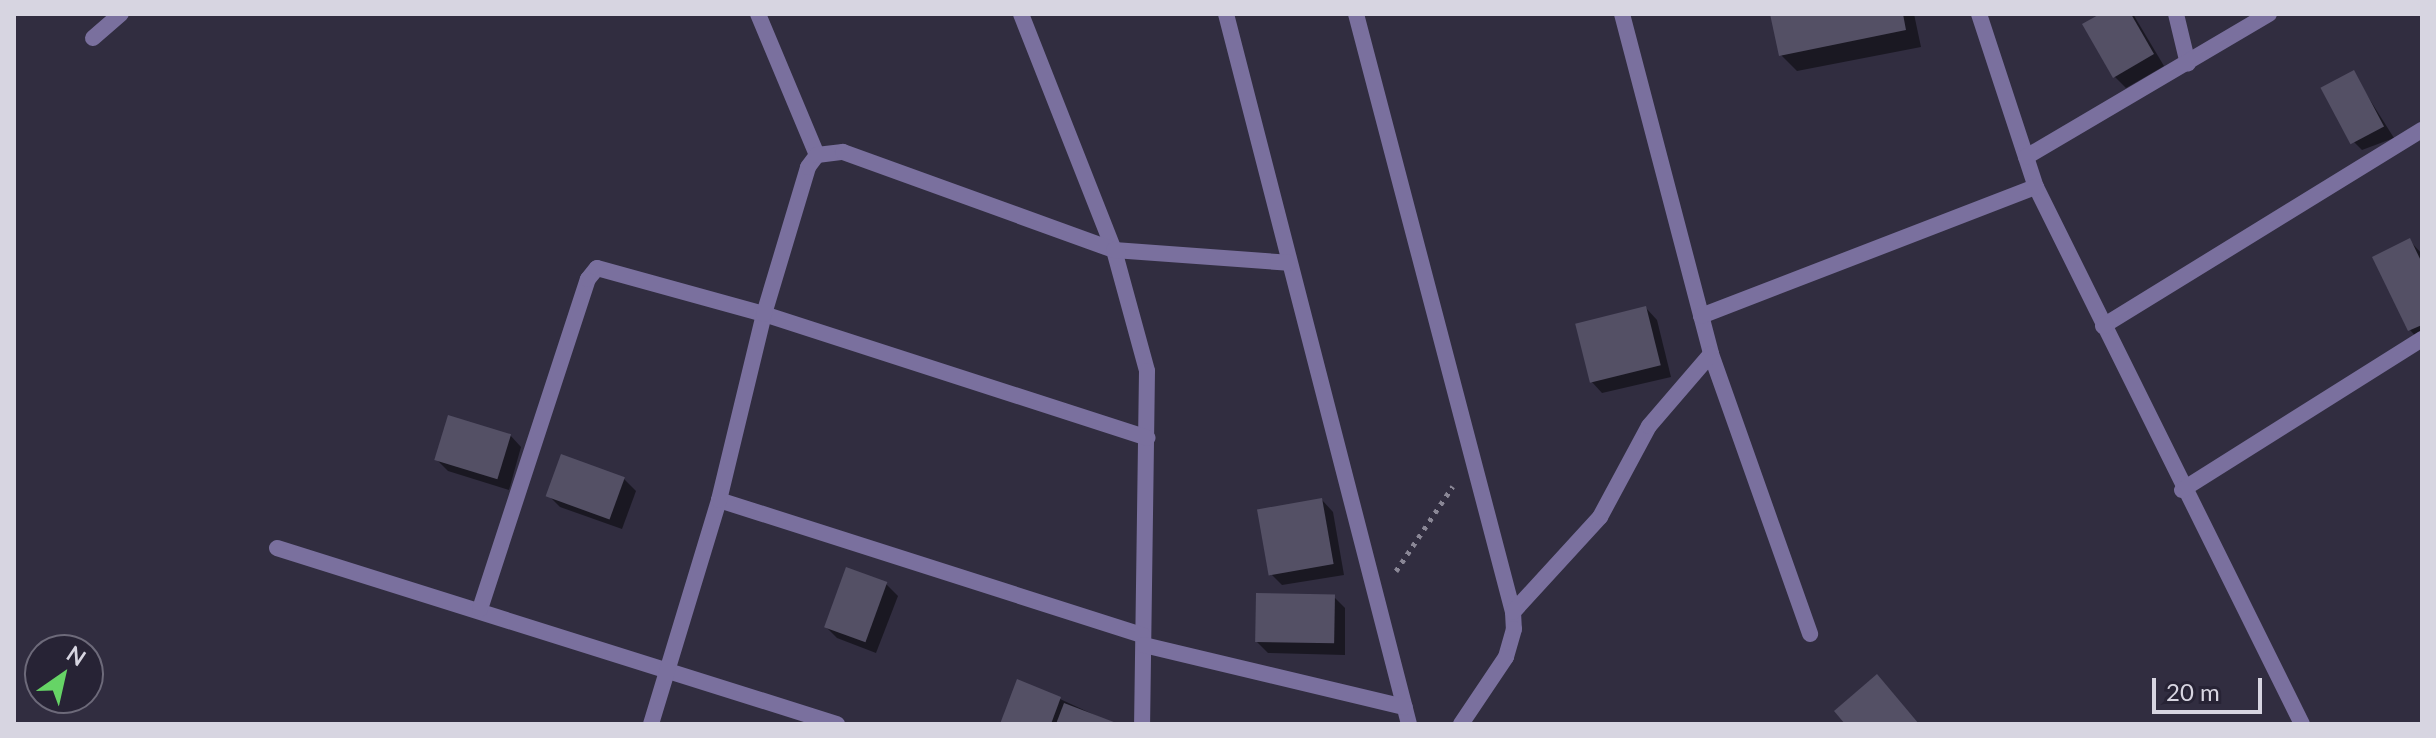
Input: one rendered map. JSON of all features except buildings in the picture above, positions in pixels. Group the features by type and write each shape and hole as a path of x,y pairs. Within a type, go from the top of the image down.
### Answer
{"street":[{"path":"93,38 121,14"},
{"path":"758,14 817,155"},
{"path":"1021,14 1114,250 1147,371 1142,724"},
{"path":"1226,14 1409,724"},
{"path":"1356,14 1513,612 1514,629 1506,657 1461,724"},
{"path":"1622,14 1711,354 1810,634"},
{"path":"1979,14 2036,187 2182,490 2302,724"},
{"path":"2176,14 2188,64"},
{"path":"2026,157 2269,14"},
{"path":"2103,326 2422,130"},
{"path":"651,724 719,500 764,314 808,167 817,155 843,152 1114,250 1289,263"},
{"path":"1701,316 2036,187"},
{"path":"480,609 588,279 597,268 764,314 1147,438"},
{"path":"2182,490 2419,347"},
{"path":"1513,612 1600,517 1649,426 1711,354"},
{"path":"719,500 1144,640 1405,707"},
{"path":"277,548 480,609 815,721 837,724"}],"path":[{"path":"1376,602 1472,457"}]}
